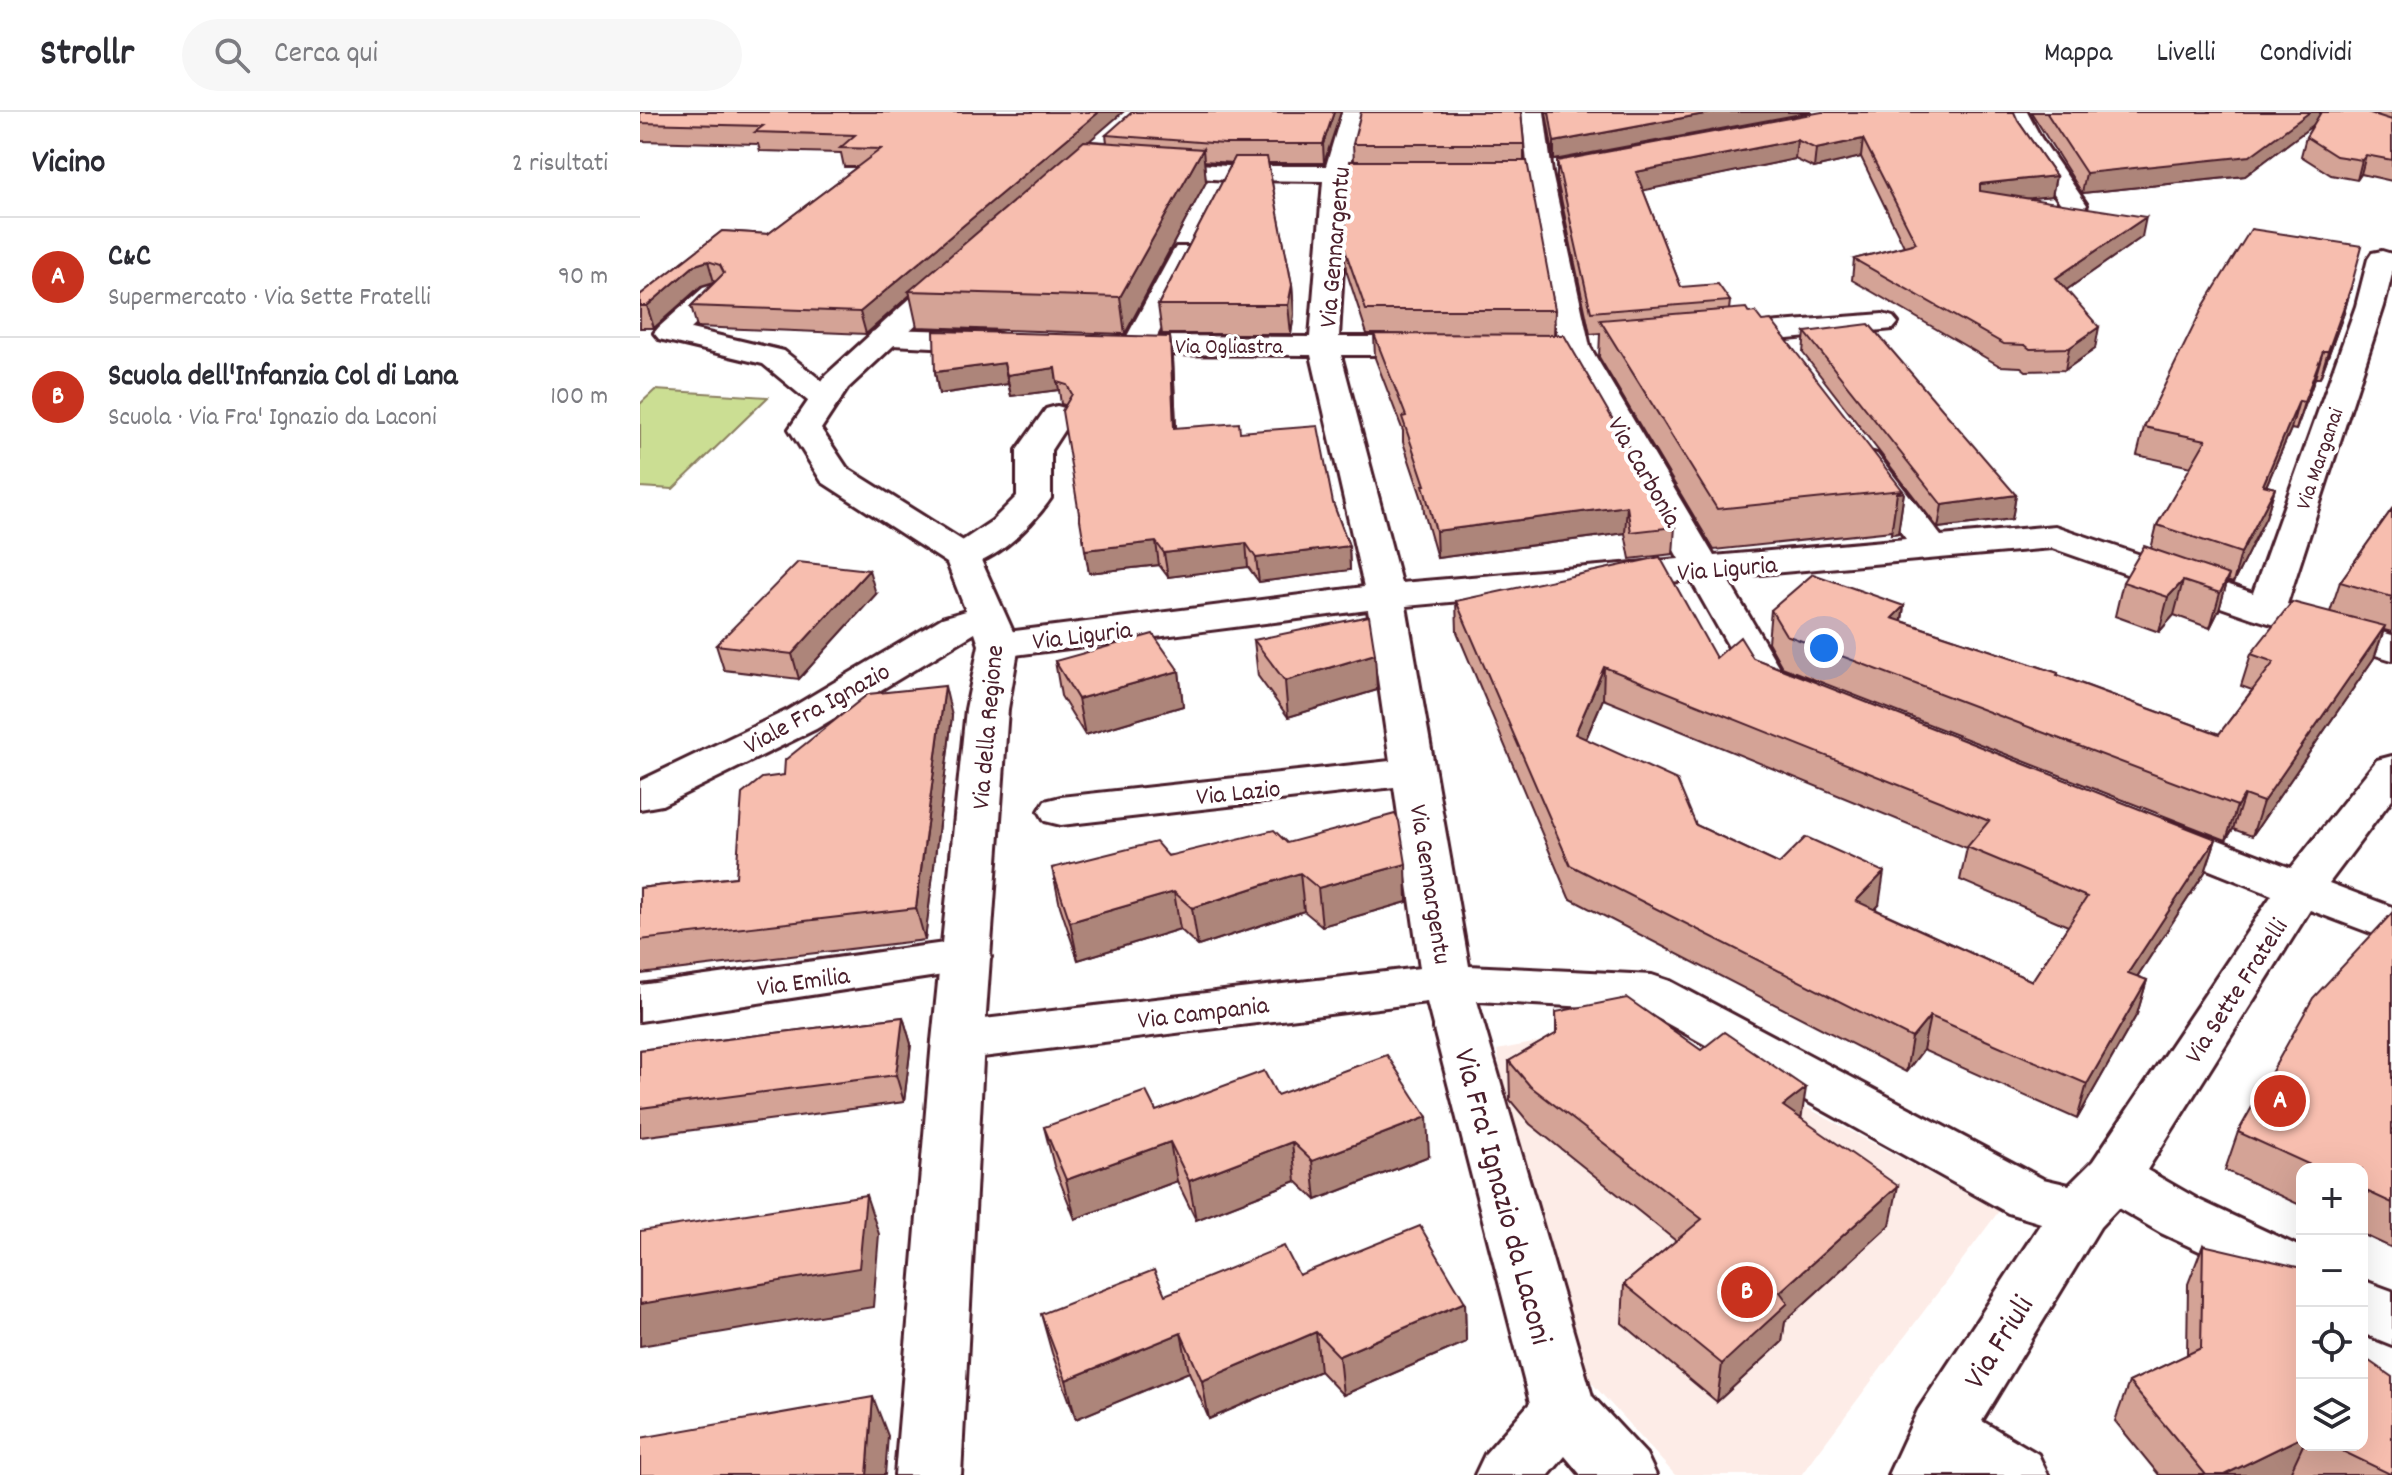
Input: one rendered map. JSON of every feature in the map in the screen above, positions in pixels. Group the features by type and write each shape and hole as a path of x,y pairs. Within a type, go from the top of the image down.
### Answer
{"street":[{"name":"Via Gennargentu","path":"1353,112 1336,174 1324,345 1385,596 1447,982 1652,993 2028,1197 2097,1194 2181,1217 2296,1272"},
{"name":"Via Carbonia","path":"1533,112 1540,173 1575,347 1765,677 1839,706"},
{"path":"2016,112 2029,138 2074,205"},
{"path":"1125,165 1222,183 1336,174 1383,174"},
{"path":"1509,173 1540,173 1571,167"},
{"path":"1137,346 1195,234"},
{"path":"985,247 837,382 805,429 834,475 963,557 1005,529 1034,498 1034,450 1057,416"},
{"name":"Via Marganai","path":"2266,610 2381,309 2382,259"},
{"path":"713,294 669,333 773,357 825,399"},
{"path":"1766,341 1883,323"},
{"path":"883,338 1013,342"},
{"path":"1541,347 1614,344"},
{"name":"Via Ogliastra","path":"1091,345 1466,346"},
{"path":"1844,433 1931,548"},
{"name":"Via Liguria","path":"994,630 2055,537 2266,610 2392,648"},
{"name":"Via della Regione","path":"928,1475 958,1041 994,630 963,557"},
{"name":"Viale Fra Ignazio","path":"640,795 646,795 801,720 956,626 994,630"},
{"name":"Via Sette Fratelli","path":"2097,1194 2300,889 2392,769"},
{"name":"Via Lazio","path":"1061,811 1414,772"},
{"path":"2122,818 2392,925"},
{"name":"Via Emilia","path":"640,1003 966,957"},
{"name":"Via Campania","path":"958,1041 1447,982"},
{"name":"Via Fra' Ignazio da Laconi","path":"1447,982 1564,1410"},
{"name":"Via Friuli","path":"1931,1453 2097,1194"},
{"path":"2366,1307 2392,1319"},
{"path":"1508,1475 1564,1410 1623,1475"},
{"path":"1931,1453 2015,1475"}],"shaded area":[{"path":"1646,1021 1999,1211 1801,1475 1675,1475 1582,1372 1520,1186 1497,1050"}],"green space":[{"path":"655,390 768,397 673,489 640,487 640,404"}],"building":[{"path":"640,112 1099,112 860,312 691,306 724,273 720,265 708,261 695,265 647,306 640,306 640,295 722,231 768,234 881,149 840,148 855,135 755,132 763,126 640,123"},
{"path":"1132,112 1334,112 1323,144 1225,144 1106,135"},
{"path":"1361,112 1521,112 1524,144 1353,144"},
{"path":"1549,112 1715,112 1554,142"},
{"path":"1822,112 2014,112 2056,176 1980,184 1980,191 2146,217 2056,278 2099,327 2069,348 2030,349 2025,345 2004,344 1854,259 1916,243 1863,139 1816,149 1797,140 1636,172 1681,287 1718,284 1730,301 1591,312 1557,161"},
{"path":"2046,112 2310,112 2250,156 2086,173"},
{"path":"2321,112 2367,112 2392,120 2392,160 2366,155 2362,160 2336,156 2306,137"},
{"path":"1084,141 1203,149 1120,297 909,291"},
{"path":"1235,157 1267,157 1292,285 1288,305 1158,305"},
{"path":"1350,161 1527,161 1555,310 1366,310 1344,247"},
{"path":"2251,229 2362,246 2328,351 2323,351 2304,402 2299,401 2263,485 2275,488 2241,553 2157,525 2206,440 2144,427 2204,305"},
{"path":"1746,308 1749,313 1755,312 1762,321 1771,320 1904,492 1717,509 1600,320"},
{"path":"1869,324 2016,495 1942,505 1805,332"},
{"path":"934,331 1170,337 1174,428 1239,423 1240,432 1318,426 1333,503 1349,546 1256,558 1246,543 1164,553 1156,542 1085,550 1062,411 1072,394 1067,385 1057,382 1055,368 1007,375 1004,363 935,372"},
{"path":"1374,334 1564,335 1675,527 1631,532 1627,506 1436,531 1425,485 1402,417 1406,416"},
{"path":"2392,509 2392,597 2340,582"},
{"path":"2144,546 2229,575 2220,593 2183,581 2168,597 2123,582"},
{"path":"1660,557 1716,658 1740,637 1753,658 2216,839 2128,973 2147,980 2087,1084 1930,1016 1912,1038 1570,865 1456,601","holes":["1604,667 1989,821 1967,847 2087,897 2032,981 1856,901 1884,872 1806,837 1779,864 1696,825 1677,780 1575,734"]},
{"path":"798,562 869,570 792,654 716,645"},
{"path":"1813,574 1904,606 1892,618 2058,673 2219,734 2274,662 2251,654 2292,602 2385,626 2263,802 2244,795 2237,806 1786,635 1771,610"},
{"path":"1369,616 1375,654 1285,681 1254,640"},
{"path":"1153,634 1179,671 1078,699 1055,661"},
{"path":"945,686 916,908 640,940 640,888 736,877 742,794 762,778 784,775 785,760 868,694"},
{"path":"1395,814 1399,821 1406,864 1318,888 1300,873 1192,908 1174,892 1070,922 1052,868 1156,842 1168,856 1274,830 1287,843"},
{"path":"2392,913 2392,1203 2368,1192 2368,1163 2306,1163 2238,1132 2313,998"},
{"path":"1627,998 1701,1050 1724,1032 1806,1088 1783,1106 1898,1186 1780,1292 1788,1303 1722,1364 1624,1284 1702,1219 1530,1086 1509,1061 1557,1033 1556,1012"},
{"path":"903,1017 896,1075 640,1108 640,1050"},
{"path":"1387,1055 1427,1117 1312,1161 1292,1142 1189,1181 1170,1142 1066,1180 1044,1127 1146,1091 1156,1111 1264,1071 1277,1095"},
{"path":"866,1195 859,1268 640,1304 640,1231"},
{"path":"1420,1226 1465,1302 1339,1356 1316,1332 1202,1381 1181,1333 1066,1380 1041,1314 1154,1270 1165,1295 1284,1246 1299,1275"},
{"path":"2203,1245 2296,1267 2296,1440 2224,1475 2206,1475 2129,1382 2201,1348"},
{"path":"2368,1360 2392,1377 2392,1475 2342,1451 2368,1451"},
{"path":"873,1397 867,1475 640,1475 640,1438"}],"place":[{"name":"C&C","path":"2280,1101"},
{"name":"Scuola dell'Infanzia Col di Lana","path":"1747,1292"}]}
